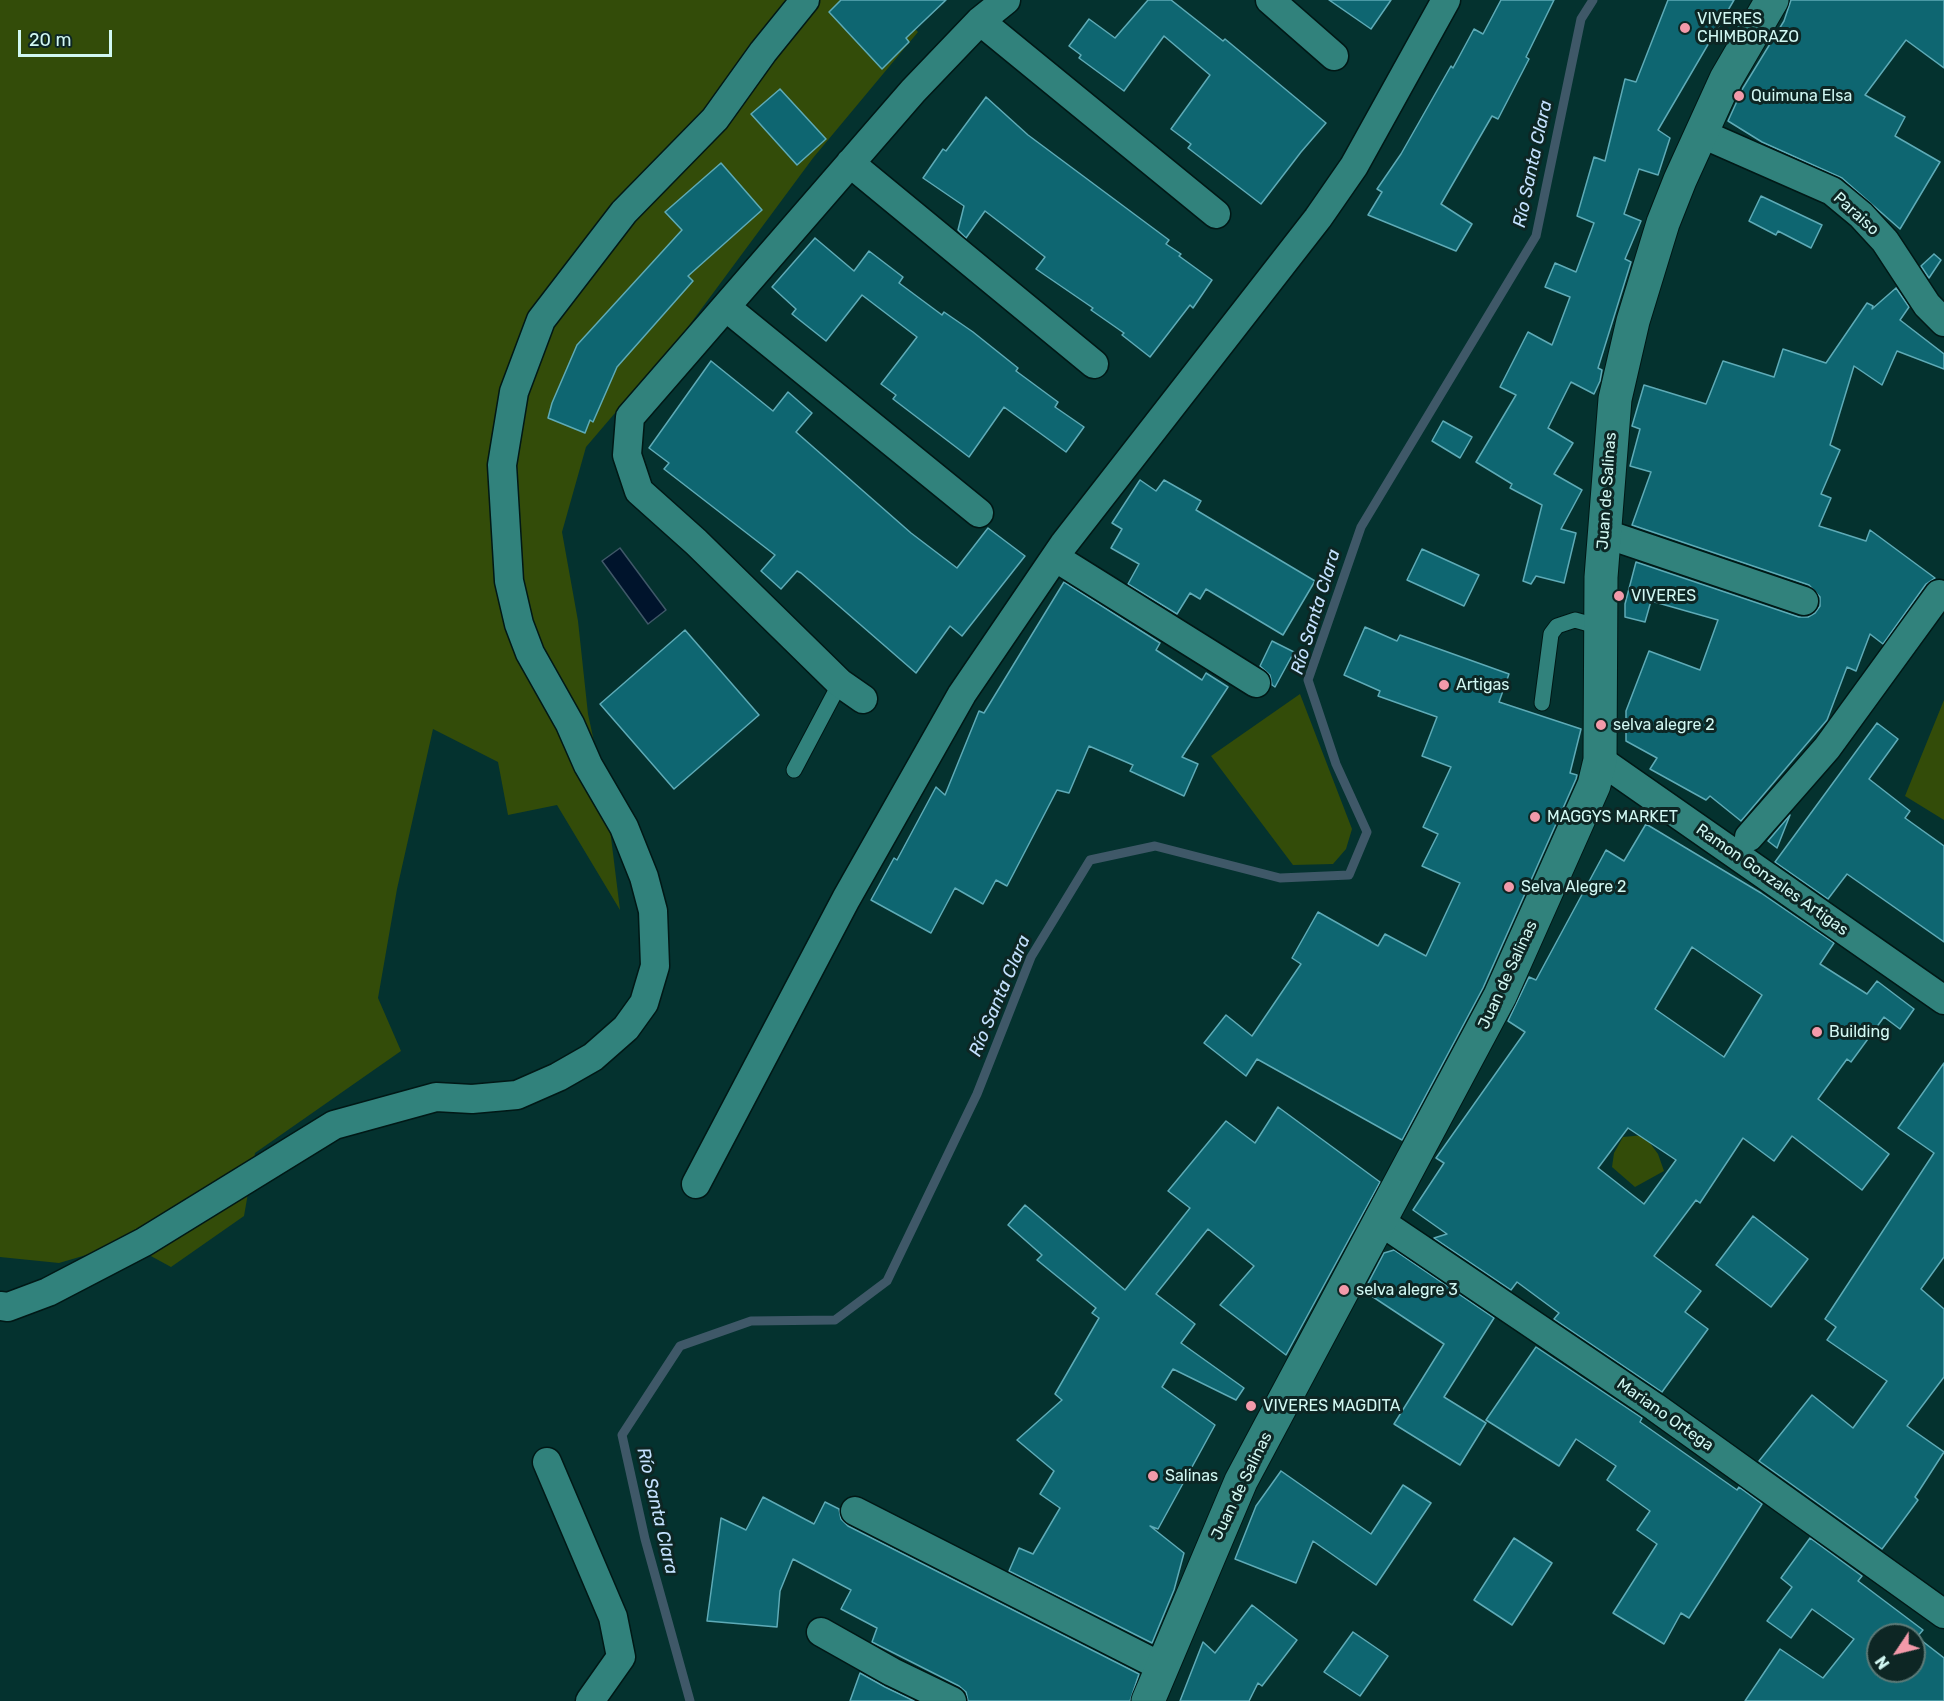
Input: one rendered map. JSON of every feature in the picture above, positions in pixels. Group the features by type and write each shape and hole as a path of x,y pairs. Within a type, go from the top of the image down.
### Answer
{"street":[{"path":"0,1306 8,1306 48,1292 144,1242 334,1125 436,1097 472,1099 517,1095 558,1077 593,1057 626,1028 644,1003 655,966 653,910 644,877 624,827 588,765 570,724 530,653 519,624 509,581 504,455 514,392 541,320 624,213 715,119 763,52 805,0"},
{"path":"863,699 840,683 696,542 639,491 627,455 630,417 913,91 980,21 1006,0"},
{"path":"1270,0 1334,56"},
{"path":"696,1184 846,899 962,694 1056,558 1318,218 1354,166 1446,0"},
{"name":"Juan de Salinas","path":"1148,1701 1241,1481 1500,996 1582,813 1600,760 1603,533 1615,399 1633,321 1663,223 1700,134 1726,79 1772,0"},
{"path":"980,21 1216,214"},
{"name":"Paraiso","path":"1700,134 1832,191 1861,215 1885,241 1927,305 1944,322"},
{"path":"850,164 1094,364"},
{"path":"727,308 979,513"},
{"path":"1603,533 1803,601"},
{"path":"1056,558 1256,683"},
{"path":"1749,837 1827,748 1939,594"},
{"name":"Ramon Gonzales Artigas","path":"1600,760 1944,1000"},
{"name":"Mariano Ortega","path":"1381,1222 1655,1407 1944,1614"},
{"path":"547,1462 613,1617 621,1658 590,1701"},
{"path":"855,1511 1162,1667"},
{"path":"821,1632 892,1672 952,1701"}],"lane":[{"path":"1542,703 1551,634 1557,626 1575,620 1600,627"},
{"path":"794,770 840,683"}],"green space":[{"path":"0,0 888,0 918,32 813,158 685,331 586,447 562,532 578,621 588,714 606,797 620,910 557,805 508,815 498,762 433,729 397,889 378,998 401,1051 255,1153 244,1216 171,1267 127,1243 59,1263 0,1257"},
{"path":"1300,694 1352,829 1346,849 1333,864 1293,865 1211,756"},
{"path":"1944,700 1944,820 1905,796"},
{"path":"1644,1135 1658,1154 1664,1171 1635,1187 1612,1167 1614,1153 1623,1137"}],"water":[{"path":"620,548 666,610 648,624 602,561"}],"building":[{"path":"841,0 946,0 906,38 909,42 882,69 829,12"},
{"path":"1148,0 1171,0 1223,41 1225,39 1326,123 1261,204 1188,148 1191,144 1171,129 1210,75 1164,36 1124,91 1079,58 1081,55 1069,46 1089,19 1115,38"},
{"path":"1329,0 1391,0 1371,29"},
{"path":"1501,0 1554,0 1526,57 1529,59 1498,119 1492,116 1441,204 1472,224 1456,251 1368,215 1382,192 1377,189 1401,154 1451,66 1453,68 1474,29 1483,34"},
{"path":"1668,0 1734,0 1658,130 1670,138 1658,175 1639,169 1624,214 1641,221 1625,259 1631,262 1598,368 1602,370 1600,381 1594,394 1571,382 1548,428 1573,443 1554,474 1582,490 1561,529 1576,533 1564,583 1536,576 1531,584 1523,581 1542,505 1510,488 1512,484 1476,462 1516,395 1500,387 1528,332 1552,345 1570,297 1545,287 1555,263 1576,272 1594,223 1577,216 1594,157 1605,161 1625,79 1636,82"},
{"path":"1791,0 1944,0 1944,68 1906,40 1865,95 1905,117 1895,136 1940,162 1900,229 1842,178 1762,142 1728,121 1743,88 1784,21"},
{"path":"780,89 826,139 797,165 751,114"},
{"path":"986,97 1028,135 1169,240 1166,244 1212,280 1193,308 1190,305 1150,357 1122,335 1124,333 1091,310 1093,308 1036,269 1045,257 985,211 966,238 958,230 964,206 923,178 943,149 946,151"},
{"path":"721,163 762,210 688,276 693,281 617,367 593,422 590,420 585,433 548,418 552,403 577,345 682,230 665,212"},
{"path":"1761,196 1822,225 1811,248 1778,231 1776,235 1749,221"},
{"path":"815,238 854,271 869,251 903,277 899,283 942,315 944,312 973,332 1018,368 1016,371 1058,402 1055,407 1084,427 1066,452 1004,407 969,457 893,399 896,395 881,384 917,337 862,295 826,341 792,314 796,309 772,287"},
{"path":"1934,254 1941,260 1929,278 1921,266"},
{"path":"1896,288 1909,307 1900,320 1944,354 1944,369 1897,351 1882,385 1854,366 1830,445 1840,450 1821,494 1831,498 1819,526 1866,541 1870,530 1935,578 1926,584 1883,644 1870,634 1856,671 1847,667 1827,720 1741,821 1710,796 1706,800 1650,769 1657,758 1626,741 1626,711 1649,651 1700,670 1718,620 1651,601 1645,622 1625,617 1625,604 1636,562 1799,617 1808,617 1815,613 1820,606 1820,597 1809,585 1632,525 1651,472 1630,466 1640,429 1632,426 1644,385 1706,404 1723,361 1774,377 1783,349 1826,363 1867,303 1873,306 1872,309"},
{"path":"711,361 773,411 788,392 812,413 796,432 911,533 957,568 988,528 1025,556 962,636 950,626 916,673 801,573 797,571 781,589 761,571 775,555 664,469 669,463 649,448"},
{"path":"1443,421 1472,437 1460,458 1432,441"},
{"path":"1140,480 1156,491 1164,480 1201,501 1196,510 1315,581 1283,635 1206,589 1200,599 1190,593 1177,614 1128,584 1139,564 1111,548 1122,529 1112,523"},
{"path":"1422,549 1479,575 1464,606 1407,580"},
{"path":"1064,582 1160,643 1156,650 1202,680 1206,673 1228,687 1182,757 1198,764 1184,796 1130,771 1133,765 1089,746 1069,793 1057,790 1007,886 996,880 983,904 955,888 931,933 871,900 894,858 897,860 936,787 945,795 979,711 984,713"},
{"path":"1365,627 1397,641 1400,635 1509,674 1499,702 1581,729 1570,773 1577,775 1576,779 1483,988 1402,1140 1257,1059 1246,1076 1204,1043 1226,1015 1252,1036 1301,964 1292,958 1318,912 1378,946 1385,934 1426,956 1460,883 1422,866 1438,834 1423,827 1451,767 1422,756 1437,717 1378,696 1380,691 1344,675"},
{"path":"685,630 759,715 674,789 600,704"},
{"path":"1272,641 1294,652 1275,687 1272,685 1270,675 1260,666"},
{"path":"1877,723 1898,739 1869,779 1910,811 1905,818 1944,846 1944,942 1847,874 1828,899 1775,862"},
{"path":"1790,815 1777,848 1768,841"},
{"path":"1646,824 1761,893 1834,943 1820,964 1867,994 1877,981 1914,1009 1900,1029 1884,1017 1851,1062 1847,1059 1818,1099 1889,1154 1862,1190 1792,1136 1774,1161 1743,1138 1700,1203 1696,1200 1654,1256 1701,1291 1685,1312 1708,1329 1662,1392 1554,1319 1559,1313 1517,1282 1511,1290 1434,1238 1447,1234 1413,1210 1444,1163 1436,1158 1525,1032 1508,1021 1529,977 1536,980 1606,850 1624,861","holes":["1692,947 1762,995 1724,1057 1655,1009","1628,1128 1676,1160 1644,1204 1598,1168"]},
{"path":"1944,1063 1944,1257 1921,1289 1944,1309 1944,1377 1907,1426 1944,1452 1915,1497 1918,1500 1882,1549 1759,1461 1812,1395 1853,1428 1887,1381 1827,1340 1836,1327 1825,1319 1934,1153 1898,1128"},
{"path":"1278,1107 1380,1182 1286,1355 1220,1305 1254,1266 1208,1229 1156,1294 1195,1324 1181,1343 1244,1388 1236,1400 1173,1369 1162,1387 1215,1425 1158,1529 1150,1526 1184,1553 1174,1590 1152,1643 1009,1571 1019,1548 1033,1554 1060,1508 1040,1494 1054,1471 1017,1440 1062,1400 1055,1394 1099,1318 1092,1313 1096,1308 1037,1260 1042,1255 1008,1225 1025,1205 1125,1290 1190,1208 1168,1191 1226,1121 1255,1143"},
{"path":"1753,1216 1808,1259 1771,1307 1716,1265"},
{"path":"1394,1250 1494,1318 1444,1397 1486,1423 1460,1465 1394,1424 1444,1344 1364,1291 1384,1253"},
{"path":"1536,1347 1642,1418 1640,1422 1737,1490 1739,1487 1762,1504 1689,1618 1681,1613 1664,1644 1613,1613 1657,1544 1637,1530 1650,1511 1607,1480 1616,1466 1576,1439 1559,1466 1486,1420"},
{"path":"1281,1471 1371,1534 1403,1485 1431,1503 1376,1585 1313,1541 1296,1583 1235,1559 1256,1506"},
{"path":"763,1497 814,1524 825,1502 839,1509 841,1519 848,1526 1139,1674 1130,1701 968,1701 966,1692 959,1686 872,1642 877,1628 841,1609 851,1590 793,1559 780,1591 777,1627 707,1621 721,1518 746,1530"},
{"path":"1514,1538 1552,1563 1512,1625 1474,1600"},
{"path":"1810,1538 1862,1576 1858,1581 1914,1623 1866,1623 1866,1683 1926,1683 1926,1644 1944,1658 1944,1701 1745,1701 1780,1649 1823,1678 1854,1639 1812,1609 1791,1638 1767,1621 1792,1587 1781,1578"},
{"path":"1252,1605 1297,1640 1262,1686 1258,1683 1249,1701 1180,1701 1203,1642 1215,1653"},
{"path":"1353,1632 1388,1656 1360,1696 1324,1672"},
{"path":"860,1673 885,1687 914,1701 850,1701"}],"waterway":[{"name":"Río Santa Clara","path":"690,1701 645,1539 622,1435 680,1346 751,1321 835,1320 887,1281 977,1094 1031,957 1090,860 1155,846 1280,878 1349,875 1367,832 1336,764 1308,680 1361,527 1536,236 1581,19 1593,0"}],"place":[{"name":"VIVERES CHIMBORAZO","path":"1685,28"},
{"name":"Quimuna Elsa","path":"1739,96"},
{"name":"VIVERES","path":"1619,596"},
{"name":"Artigas","path":"1444,685"},
{"name":"selva alegre 2","path":"1601,725"},
{"name":"MAGGYS MARKET","path":"1535,817"},
{"name":"Selva Alegre 2","path":"1509,887"},
{"name":"Building","path":"1817,1032"},
{"name":"selva alegre 3","path":"1344,1290"},
{"name":"VIVERES MAGDITA","path":"1251,1406"},
{"name":"Salinas","path":"1153,1476"}]}
